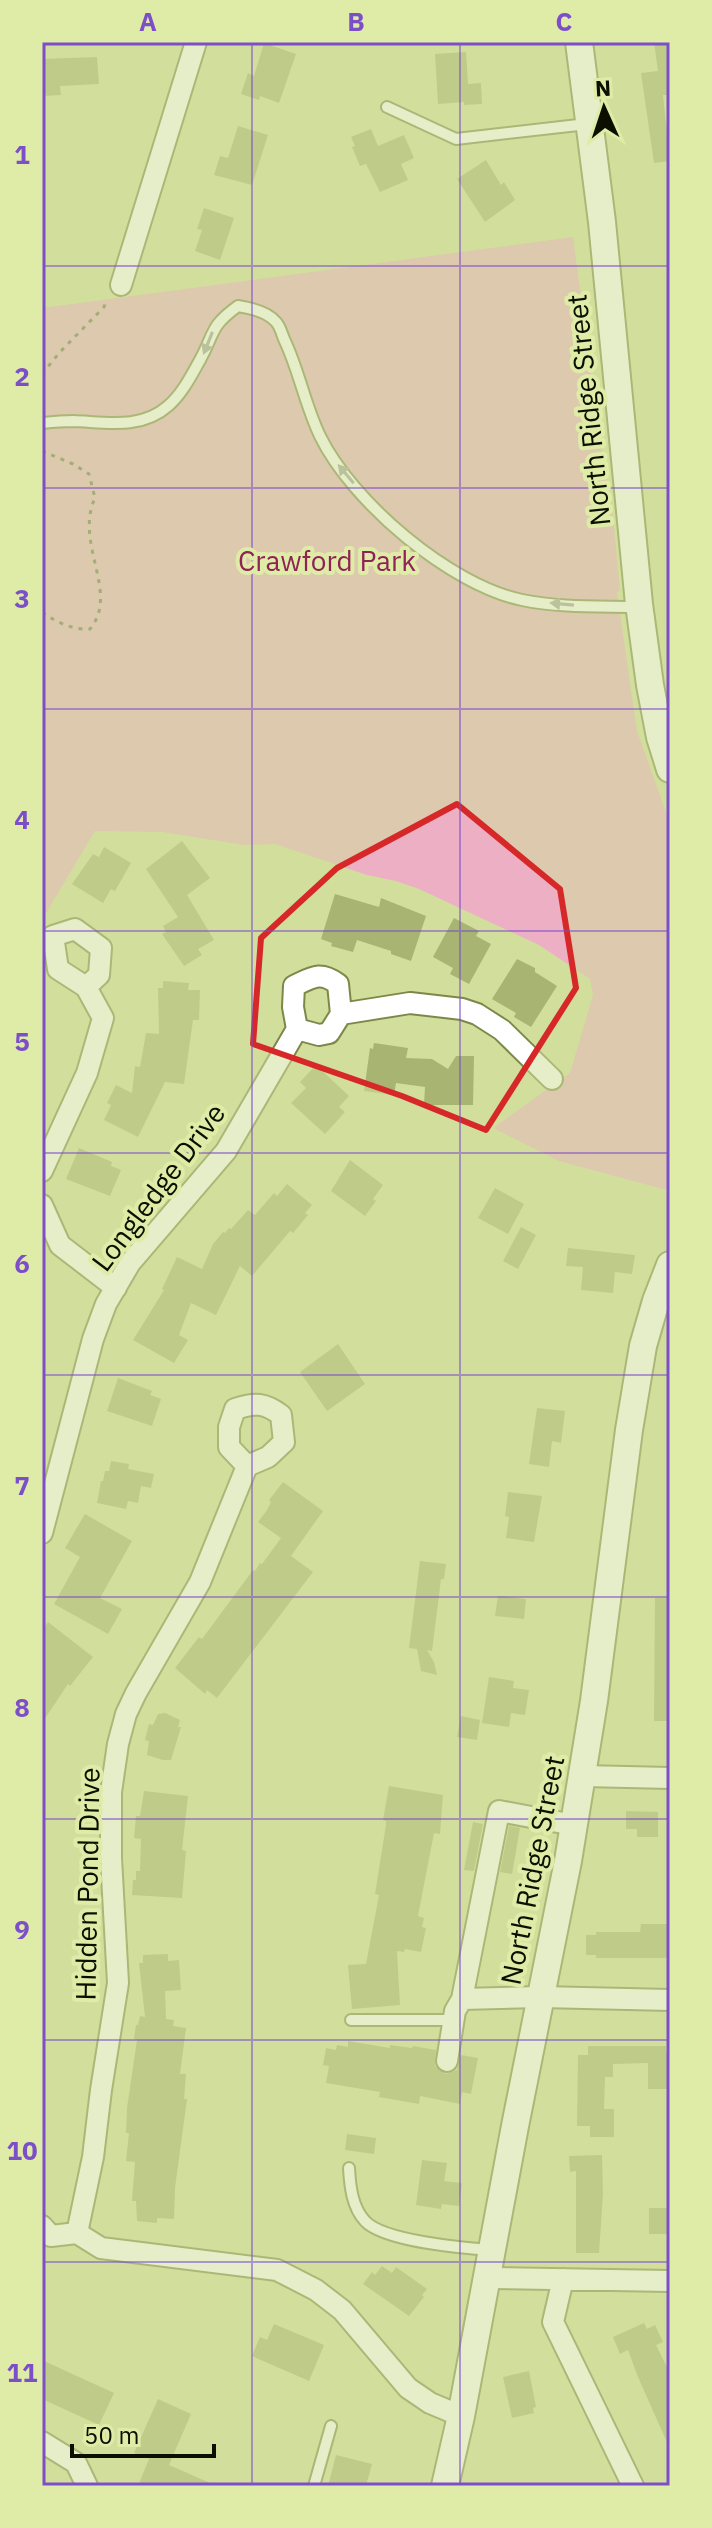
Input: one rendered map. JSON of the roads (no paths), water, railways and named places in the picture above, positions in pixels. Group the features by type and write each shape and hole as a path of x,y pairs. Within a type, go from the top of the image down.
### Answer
{"street":[{"path":"121,285 196,42"},
{"name":"North Ridge Street","path":"579,42 602,222 640,607 650,685 670,769"},
{"path":"316,976 328,977 338,984 341,1014 329,1033 319,1035 297,1029 293,1007 294,986 316,976"},
{"path":"43,1166 87,1073 103,1018 86,987"},
{"path":"341,1014 410,1003 462,1009 477,1014 502,1030 552,1079"},
{"name":"Longledge Drive","path":"42,1533 93,1339 106,1304 130,1263 226,1151 297,1029"},
{"path":"42,1205 60,1245 116,1288"},
{"name":"North Ridge Street","path":"445,2486 488,2278 583,1776 636,1388 651,1316 670,1265"},
{"name":"Hidden Pond Drive","path":"77,2233 93,2157 118,1983 111,1858 111,1792 118,1744 126,1714 136,1693 200,1582 247,1466"},
{"path":"583,1776 670,1778"},
{"path":"447,2061 499,1811 574,1825"},
{"path":"462,1999 670,2000"},
{"path":"42,2226 51,2236 77,2233 101,2248 277,2270 316,2290 342,2310 408,2388 430,2403 461,2416"},
{"path":"488,2278 670,2281"},
{"path":"563,2279 553,2322 633,2486"},
{"path":"42,2442 76,2463 87,2486"}],"lane":[{"path":"387,107 456,139 589,123"},
{"path":"42,423 72,421 115,425 144,419 166,408 181,392 221,318 238,306 255,309 276,322 294,360 320,437 333,457 396,531 456,572 521,600 640,607"},
{"path":"351,2020 454,2020"},
{"path":"349,2168 350,2188 357,2210 366,2223 400,2237 493,2250"},
{"path":"314,2486 331,2426"}],"park label":[{"name":"Crawford Park","path":"327,560"}]}
